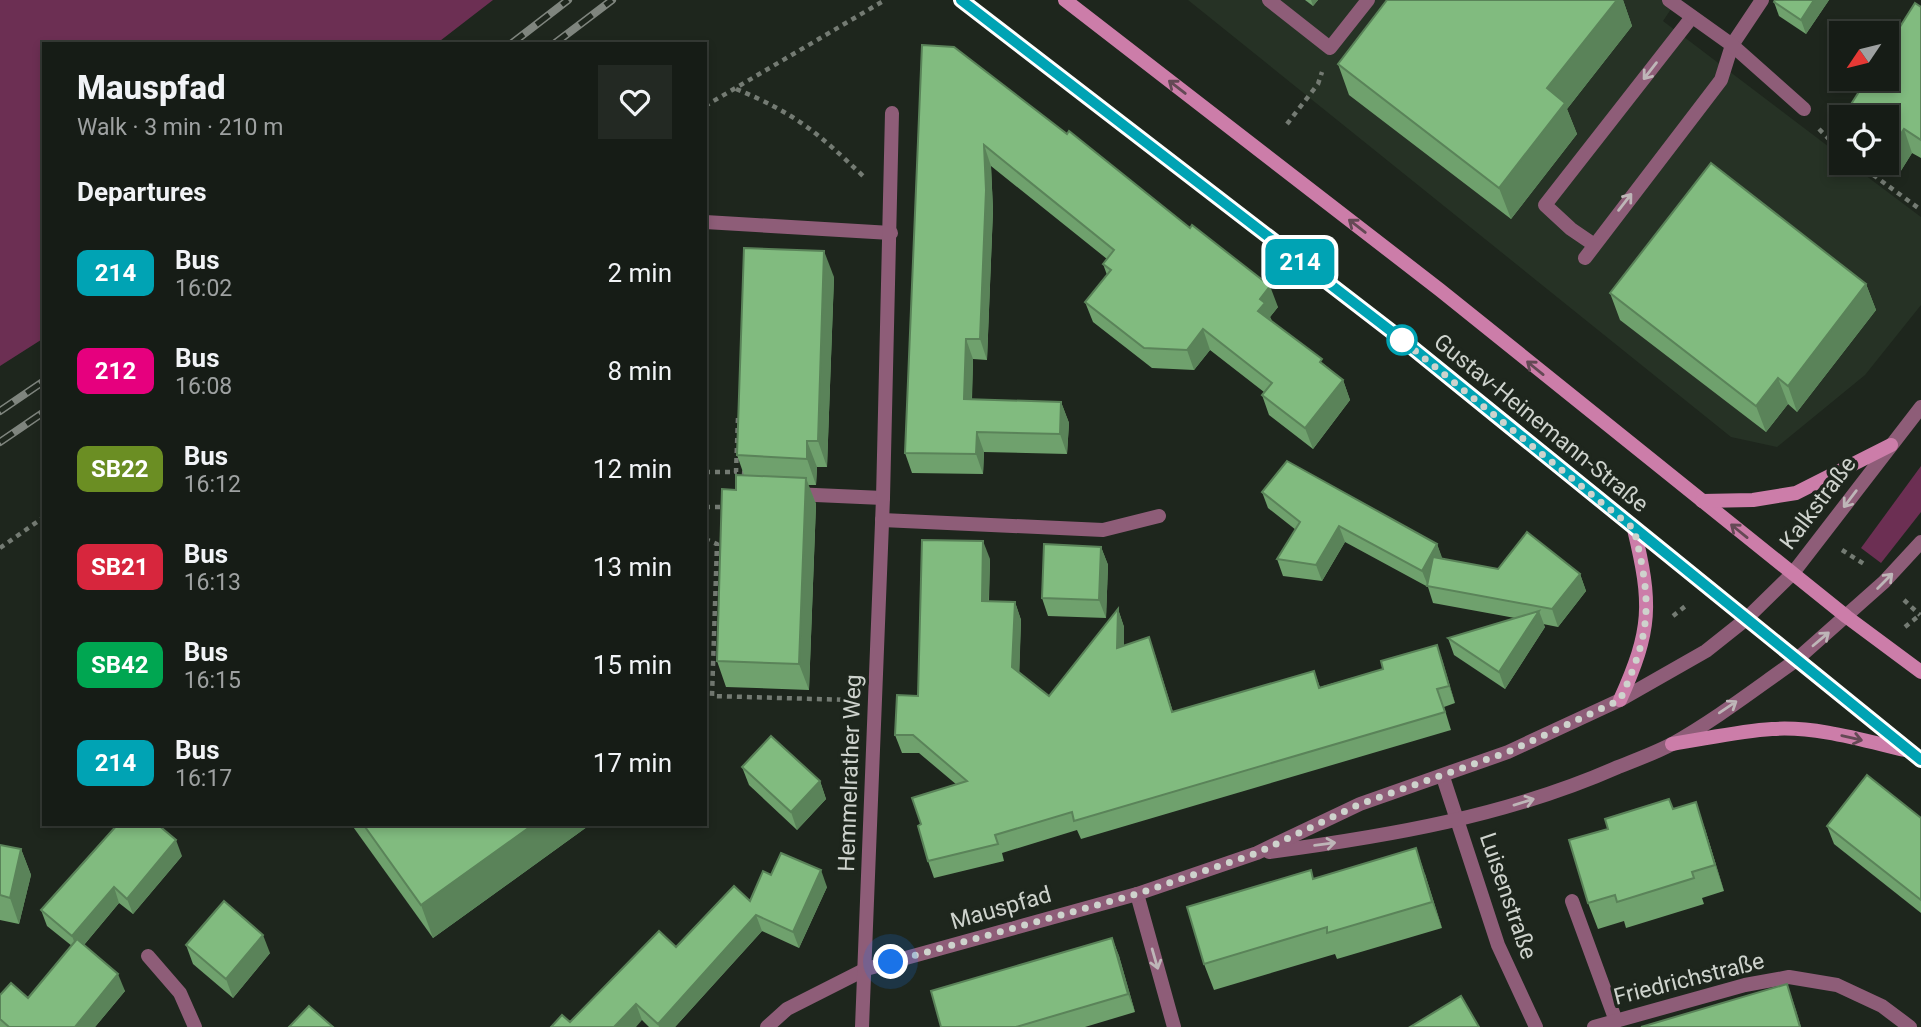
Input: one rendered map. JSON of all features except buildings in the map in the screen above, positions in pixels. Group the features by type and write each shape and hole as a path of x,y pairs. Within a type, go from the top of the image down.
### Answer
{"main road":[{"name":"Gustav-Heinemann-Straße","path":"961,0 1409,345 1795,661 1916,756"},
{"name":"Gustav-Heinemann-Straße","path":"1065,0 1440,290 1847,617 1921,672"},
{"path":"1702,501 1753,500 1796,493 1891,444"},
{"path":"1620,700 1640,655 1647,621 1643,564 1634,529"},
{"path":"1672,744 1772,729 1793,729 1830,732 1916,756"}],"street":[{"path":"1269,0 1330,48 1368,0"},
{"path":"1669,0 1732,45 1804,109"},
{"path":"1585,258 1593,244 1721,80 1732,45 1762,0"},
{"path":"1593,244 1571,229 1545,205 1692,17"},
{"name":"Hemmelrather Weg","path":"862,1027 883,498 892,204 892,113"},
{"path":"707,222 891,233"},
{"name":"Kalkstraße","path":"1745,620 1793,573 1921,407"},
{"path":"779,493 883,498"},
{"path":"882,520 1103,530 1159,516"},
{"path":"1795,661 1847,617 1921,542"},
{"name":"Mauspfad","path":"767,1027 787,1009 866,969 1137,894 1257,853 1360,804 1508,752 1620,700 1706,651 1745,620"},
{"name":"Mauspfad","path":"1257,853 1371,838 1458,820 1524,803 1600,776 1672,744 1795,661"},
{"name":"Luisenstraße","path":"1443,777 1498,945 1536,1027"},
{"path":"1137,894 1174,1027"},
{"path":"1572,901 1616,1021"},
{"path":"148,956 180,993 195,1027"},
{"name":"Friedrichstraße","path":"1594,1027 1745,985 1789,977 1837,985 1882,1006 1910,1027"}],"path":[{"path":"707,105 885,0"},
{"path":"1287,124 1318,84"},
{"path":"736,89 780,107 818,133 892,204"},
{"path":"1873,175 1921,210"},
{"path":"736,472 738,417"},
{"path":"707,472 749,473"},
{"path":"0,548 42,518"},
{"path":"707,540 717,544 712,696 876,701"},
{"path":"1883,644 1921,614"}],"shaded area":[{"path":"0,0 493,0 439,42 42,42 42,339 0,366"},
{"path":"1188,0 1677,0 1663,21 1829,147 1829,175 1865,175 1921,217 1921,305 1865,375 1777,447 1731,437"},
{"path":"1921,466 1921,512 1881,563 1861,548"}],"railway":[{"path":"514,42 568,0"},
{"path":"557,42 612,0"},
{"path":"0,411 42,382"},
{"path":"0,442 42,413"}],"bus line":[{"name":"214","path":"961,0 1409,345 1795,661 1921,760"}],"route":[{"path":"891,962 1137,894 1257,853 1360,804 1508,752 1620,700 1640,655 1647,621 1643,564 1634,529 1402,340"}]}
